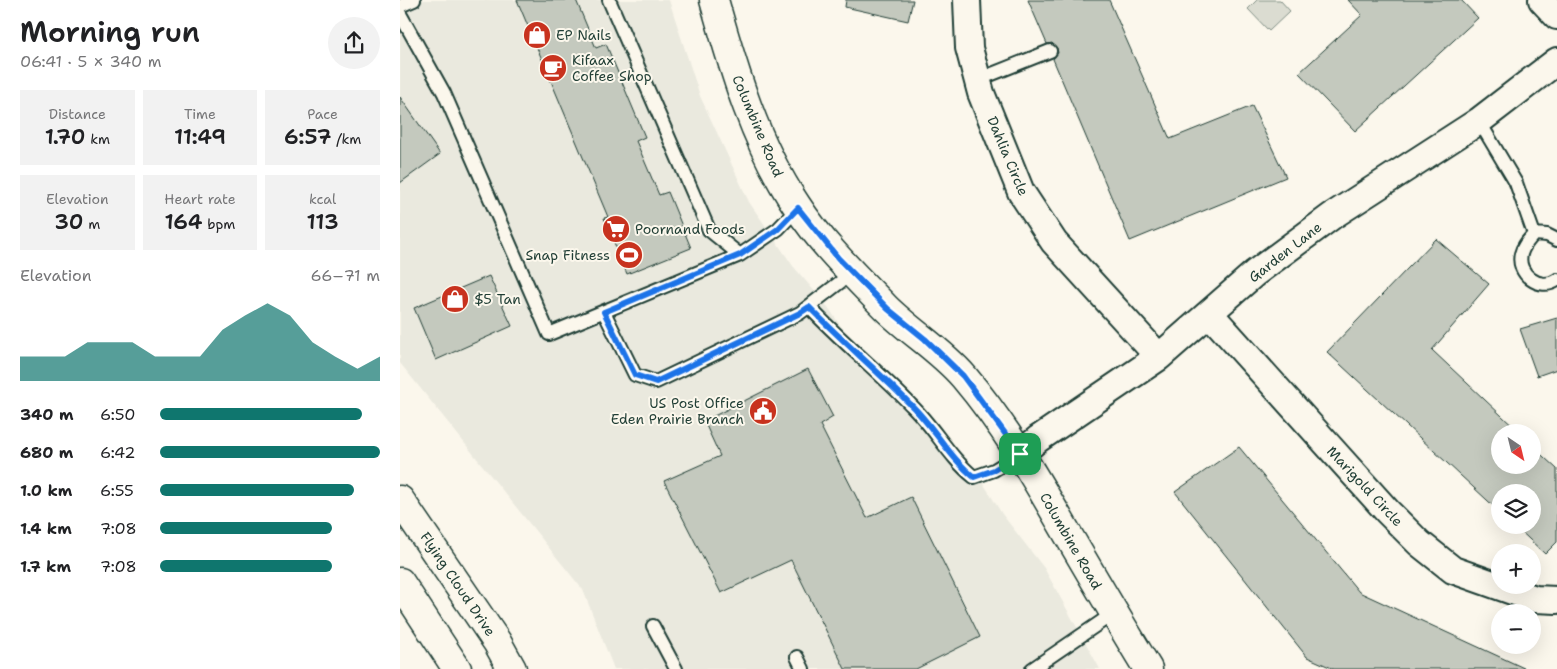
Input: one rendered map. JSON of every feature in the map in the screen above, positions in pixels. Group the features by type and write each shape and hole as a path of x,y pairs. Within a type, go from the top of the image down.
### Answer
{"street":[{"name":"Columbine Road","path":"714,0 738,84 780,180 798,208 852,273 888,309 925,339 963,376 1020,454 1148,669"},
{"name":"Dahlia Circle","path":"967,0 969,48 981,93 1021,192 1054,242 1159,357"},
{"path":"1542,0 1557,16"},
{"name":"Garden Lane","path":"1020,454 1038,439 1159,357 1255,273 1332,216 1479,121 1557,61"},
{"name":"Marigold Circle","path":"1210,314 1388,512 1419,543 1453,570 1535,599 1557,600"},
{"name":"Flying Cloud Drive","path":"400,500 497,642 512,669"},
{"path":"400,582 457,669"}],"lane":[{"path":"400,6 414,0"},
{"path":"609,0 709,230 740,255"},
{"path":"400,14 444,93 549,334 740,255 778,229 798,208"},
{"path":"978,80 1050,51"},
{"path":"1479,121 1516,183 1534,234"},
{"path":"1557,240 1546,235 1534,234 1524,244 1520,256 1520,268 1528,277 1539,284 1552,284 1557,280"},
{"path":"604,312 635,375 656,382 800,313 852,273"},
{"path":"809,307 843,342 912,405 961,466 974,477 994,470 1020,454"},
{"path":"1032,669 1114,614"},
{"path":"653,626 676,669"},
{"path":"797,656 803,669"}],"shaded area":[{"path":"400,0 669,0 700,96 749,202 793,266 828,307 861,357 918,408 971,463 1002,514 1044,568 1100,669 614,669 583,590 400,363"},
{"path":"1257,0 1280,0 1290,11 1269,31 1248,9"}],"building":[{"path":"517,0 576,0 596,48 606,44 645,137 636,141 659,195 668,192 691,248 627,274 604,218 608,217"},
{"path":"846,0 913,0 908,21 845,7"},
{"path":"1028,0 1109,0 1170,139 1252,106 1286,177 1130,241 1053,59 1058,53 1057,48 1052,43 1047,44"},
{"path":"1348,0 1461,0 1478,18 1355,131 1299,73 1362,15"},
{"path":"400,97 440,154 400,183"},
{"path":"1436,239 1489,284 1432,350 1511,424 1491,424 1491,474 1541,474 1541,454 1557,469 1557,542 1545,554 1541,550 1541,544 1534,544 1524,534 1541,534 1541,484 1491,484 1491,504 1327,352"},
{"path":"489,276 512,326 436,360 414,308"},
{"path":"1557,318 1557,369 1537,376 1520,329"},
{"path":"808,369 833,417 820,425 867,518 911,497 980,637 916,669 845,669 791,560 721,593 664,481 720,456 704,421"},
{"path":"1239,447 1359,592 1526,669 1334,669 1307,657 1175,492"}],"place":[{"name":"EP Nails","path":"537,35"},
{"name":"Kifaax Coffee Shop","path":"553,68"},
{"name":"Poornand Foods","path":"616,229"},
{"name":"Snap Fitness","path":"629,255"},
{"name":"$5 Tan","path":"455,299"},
{"name":"US Post Office Eden Prairie Branch","path":"763,411"}],"route":[{"path":"798,208 838,258 888,309 925,339 963,376 1020,454 994,470 974,477 961,466 912,405 843,342 809,307 656,382 635,375 604,312 740,255 778,229 798,208"}]}
